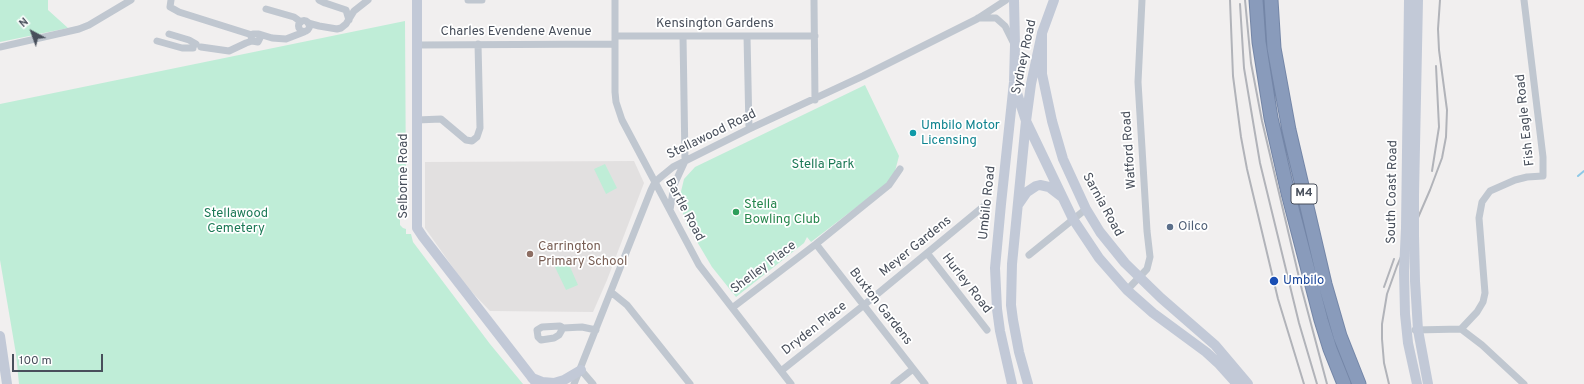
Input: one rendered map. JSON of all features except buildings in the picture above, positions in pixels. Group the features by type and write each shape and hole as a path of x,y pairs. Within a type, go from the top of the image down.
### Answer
{"highway":[{"name":"M4","path":"1256,0 1259,42 1273,126 1288,193 1321,320 1330,349 1344,384"},
{"name":"M4","path":"1270,0 1274,48 1288,130 1327,291 1340,336 1358,384"}],"main road":[{"name":"Selborne Road","path":"417,0 417,225 419,231 534,381"},
{"name":"Umbilo Road","path":"1012,384 1000,331 997,309 995,268 1000,204 1014,82 1014,0"},
{"name":"Sydney Road","path":"1026,121 1034,64 1042,33 1054,0"},
{"name":"South Coast Road","path":"1409,0 1410,231 1418,330 1428,384"},
{"name":"South Coast Road","path":"1417,384 1407,330 1404,270 1414,195 1418,0"},
{"name":"Sarnia Road","path":"1042,33 1042,74 1055,133 1064,159 1086,209 1111,247 1139,278 1215,345 1248,384"},
{"path":"1014,82 1026,121 1073,219 1099,258 1127,290 1153,313 1206,352 1237,384"},
{"path":"1026,121 1012,264 1012,305 1017,342 1028,384"},
{"path":"1017,206 1027,192 1040,185 1049,187 1063,198"},
{"path":"0,336 7,384"},
{"path":"534,381 554,384 581,370"}],"street":[{"path":"0,48 80,29 131,0"},
{"path":"171,0 170,7 179,12 254,38 286,39 295,35 304,27 319,26 337,29 344,26 354,11 368,0"},
{"path":"319,0 348,12 349,20"},
{"path":"332,0 341,8 360,6"},
{"path":"468,0 482,0"},
{"name":"Bartle Road","path":"615,0 615,92 618,111 699,265 792,384"},
{"path":"814,0 815,100"},
{"name":"Stellawood Road","path":"574,384 581,370 649,196 656,182 668,170 749,129 815,100 977,19 1006,0"},
{"name":"Watford Road","path":"1127,290 1147,269 1150,257 1147,231 1139,89 1142,0"},
{"name":"Fish Eagle Road","path":"1461,329 1477,312 1483,302 1485,294 1479,218 1482,202 1487,194 1492,190 1515,180 1531,176 1543,176 1543,157 1524,0"},
{"path":"266,9 294,16 304,27"},
{"name":"Stellawood Road","path":"977,19 996,18 1002,22 1006,26 1015,45"},
{"path":"169,34 189,40 197,47"},
{"name":"Kensington Gardens","path":"615,36 815,36"},
{"path":"670,210 674,185 685,161 683,36"},
{"path":"747,36 749,129"},
{"path":"157,41 182,48 197,47 227,52 254,38"},
{"path":"417,120 441,119 466,140 472,141 477,137 480,128 478,44"},
{"name":"Charles Evendene Avenue","path":"417,45 615,44"},
{"name":"Shelley Place","path":"732,308 816,244 889,185 900,169"},
{"name":"Meyer Gardens","path":"864,305 984,206"},
{"path":"1029,255 1086,209"},
{"name":"Buxton Gardens","path":"816,244 925,384"},
{"name":"Hurley Road","path":"927,254 987,330"},
{"path":"611,292 627,305 690,384"},
{"name":"Dryden Place","path":"781,370 864,305"},
{"path":"564,328 582,327 596,330"},
{"path":"1407,330 1461,329 1482,344 1524,384"},
{"path":"894,384 913,369"},
{"path":"581,370 593,384"}],"shaded area":[{"name":"Carrington Primary School","path":"634,161 644,183 607,280 593,312 490,311 466,286 425,228 425,162"}],"green space":[{"path":"0,0 48,0 48,10 68,28 0,42"},
{"name":"Stellawood Cemetery","path":"405,21 406,194 404,211 400,213 400,225 406,229 406,234 411,234 413,242 490,344 523,384 19,384 16,354 0,260 0,104"},
{"name":"Stella Park","path":"865,85 899,156 894,175 888,183 811,242 807,237 804,243 736,297 712,267 686,223 679,200 684,179 695,167"},
{"path":"605,164 617,188 606,194 594,169"},
{"path":"567,260 578,285 566,290 554,265"}],"waterway":[{"path":"1578,176 1584,171"}],"railway":[{"path":"1230,0 1233,76 1247,169 1278,299 1304,384"},
{"path":"1245,0 1251,63 1262,121 1302,290 1327,384"},
{"path":"1389,384 1384,363 1382,339 1382,324 1387,294 1397,266 1430,190 1442,158 1446,137 1447,110 1439,50 1438,29 1440,0"},
{"path":"1240,4 1244,68 1260,163 1299,323 1317,384"},
{"path":"1432,171 1439,127 1436,66"},
{"path":"1384,287 1394,259"}],"place":[{"name":"Umbilo Motor Licensing","path":"913,133"},
{"name":"Stella Bowling Club","path":"736,212"},
{"name":"Oilco","path":"1170,227"},
{"name":"Carrington Primary School","path":"530,254"},
{"name":"Umbilo","path":"1274,281"}]}
